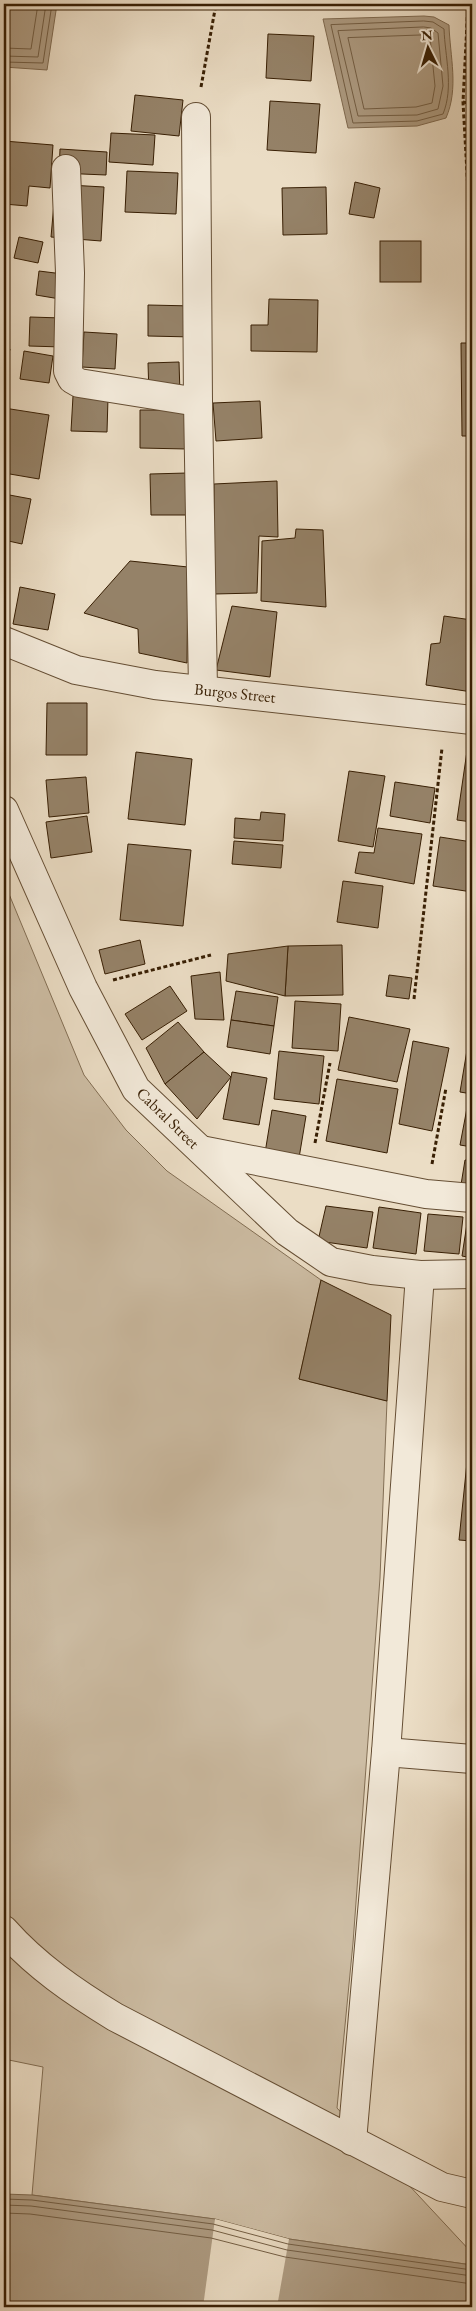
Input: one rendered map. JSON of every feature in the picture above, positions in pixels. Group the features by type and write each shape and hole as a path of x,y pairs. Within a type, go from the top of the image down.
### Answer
{"street":[{"path":"196,117 203,689"},
{"path":"66,169 70,273 68,371 72,379 79,383 198,402"},
{"name":"Burgos Street","path":"4,641 76,670 155,684 472,720"},
{"name":"Cabral Street","path":"4,810 83,988 136,1090 201,1150 310,1173 426,1194 472,1198"},
{"path":"201,1150 287,1232 331,1262 372,1270 420,1275 472,1274"},
{"path":"352,2141 386,1752 420,1275"},
{"path":"386,1752 472,1759"},
{"path":"4,1930 22,1950 69,1988 115,2017 442,2187 472,2194"}],"path":[{"path":"196,117 216,4"},
{"path":"468,4 463,102 472,261"},
{"path":"463,102 472,104"},
{"path":"414,999 446,717"},
{"path":"83,988 210,955"},
{"path":"310,1173 330,1063"},
{"path":"426,1194 446,1088"}],"shaded area":[{"path":"4,882 84,1075 126,1130 167,1171 321,1280 299,1379 387,1401 380,1578 353,1943 337,2108 472,2253 472,2265 289,2239 214,2219 32,2195 43,2067 4,2059"}],"water":[{"path":"4,4 57,4 47,70 4,67"},
{"path":"434,17 449,25 453,84 450,107 446,118 417,126 348,128 323,19"},
{"path":"4,2194 32,2195 215,2219 289,2239 472,2265 472,2307 4,2307"}],"pier":[{"path":"215,2219 289,2239 277,2307 203,2307"}],"building":[{"path":"268,34 314,36 311,81 266,78"},
{"path":"135,95 183,100 179,136 131,131"},
{"path":"270,101 320,104 316,153 267,150"},
{"path":"111,133 155,135 153,165 109,162"},
{"path":"4,141 53,145 50,188 29,186 27,206 4,204"},
{"path":"60,149 107,152 106,175 59,173"},
{"path":"127,171 178,173 176,214 125,212"},
{"path":"355,182 380,188 374,218 349,214"},
{"path":"69,185 104,187 101,241 51,237 54,203"},
{"path":"326,187 327,234 283,235 282,188"},
{"path":"19,237 43,242 38,263 14,258"},
{"path":"380,241 421,241 421,282 380,282"},
{"path":"39,271 63,274 60,299 36,295"},
{"path":"269,299 318,300 317,352 251,351 251,325 268,325"},
{"path":"148,305 194,306 193,337 148,336"},
{"path":"30,317 62,318 62,347 29,346"},
{"path":"84,332 117,334 115,369 82,367"},
{"path":"461,343 472,343 472,436 462,436"},
{"path":"4,347 10,349 4,376"},
{"path":"24,351 53,356 49,383 20,379"},
{"path":"179,362 180,394 149,395 148,363"},
{"path":"73,396 108,398 107,432 71,431"},
{"path":"260,401 262,438 216,441 213,403"},
{"path":"4,408 49,415 39,479 4,473"},
{"path":"140,410 187,410 187,449 140,448"},
{"path":"187,473 188,515 151,515 150,474"},
{"path":"277,481 278,537 259,536 257,593 214,594 214,484"},
{"path":"4,494 31,499 22,544 4,540"},
{"path":"296,529 323,530 326,607 261,601 262,541 295,538"},
{"path":"4,556 9,558 4,581"},
{"path":"130,561 188,567 187,663 139,653 138,629 84,613"},
{"path":"20,587 55,594 48,630 13,624"},
{"path":"232,606 277,612 270,677 216,670"},
{"path":"444,616 472,620 472,692 426,685 431,644 440,643"},
{"path":"47,703 87,703 87,755 46,755"},
{"path":"467,751 472,752 472,822 457,820"},
{"path":"136,752 192,759 185,825 128,819"},
{"path":"349,771 385,776 373,847 338,841"},
{"path":"86,777 89,813 49,817 46,780"},
{"path":"395,782 435,788 430,823 390,816"},
{"path":"261,812 285,814 283,841 234,838 235,818 260,820"},
{"path":"87,816 92,852 51,858 46,822"},
{"path":"378,828 422,834 414,884 355,873 359,852 374,853"},
{"path":"440,837 472,842 472,892 433,886"},
{"path":"234,841 283,845 281,868 232,864"},
{"path":"128,844 191,850 183,926 120,920"},
{"path":"343,881 383,886 378,928 337,922"},
{"path":"140,940 145,964 105,974 99,950"},
{"path":"342,945 343,995 285,996 288,946"},
{"path":"288,946 285,996 226,981 228,954"},
{"path":"220,972 224,1020 195,1019 191,976"},
{"path":"389,975 412,978 409,999 386,996"},
{"path":"170,986 187,1011 142,1040 125,1014"},
{"path":"236,991 278,997 274,1026 231,1020"},
{"path":"295,1001 341,1004 338,1051 292,1048"},
{"path":"349,1017 410,1029 397,1082 338,1070"},
{"path":"231,1020 274,1026 270,1054 227,1047"},
{"path":"178,1022 204,1052 165,1084 146,1048"},
{"path":"413,1041 449,1048 432,1131 399,1124"},
{"path":"468,1044 472,1045 472,1094 460,1092"},
{"path":"279,1051 324,1056 319,1104 274,1099"},
{"path":"204,1052 231,1077 197,1119 165,1084"},
{"path":"232,1072 267,1078 259,1125 223,1119"},
{"path":"337,1079 398,1089 387,1153 326,1141"},
{"path":"467,1108 472,1109 472,1147 460,1145"},
{"path":"272,1110 306,1116 299,1158 265,1153"},
{"path":"465,1160 472,1161 472,1193 460,1191"},
{"path":"326,1206 373,1212 367,1248 318,1241"},
{"path":"379,1207 421,1213 416,1254 373,1248"},
{"path":"428,1214 463,1217 459,1254 424,1251"},
{"path":"468,1217 472,1218 472,1258 462,1256"},
{"path":"321,1280 391,1315 387,1401 299,1379"},
{"path":"472,1414 472,1541 459,1540"}]}
